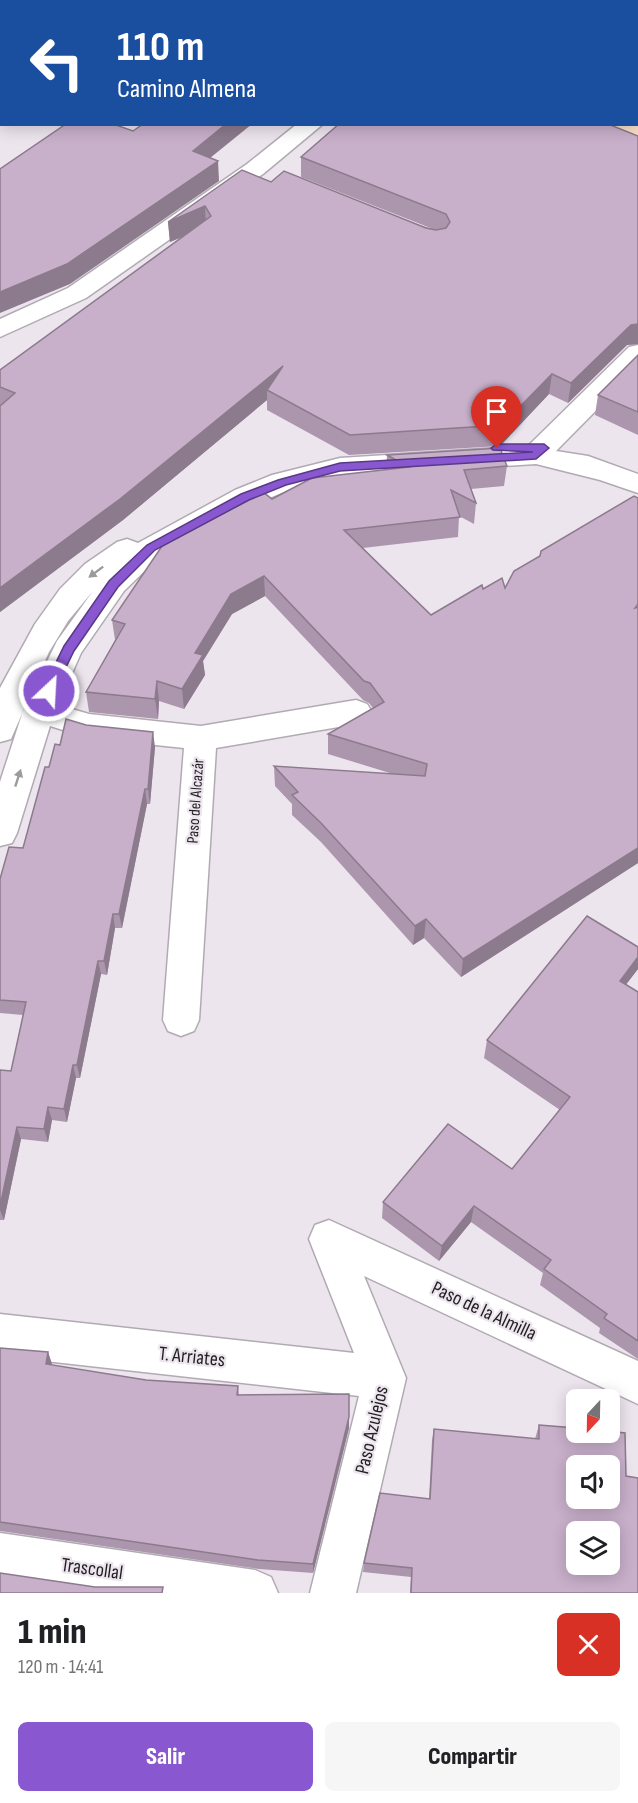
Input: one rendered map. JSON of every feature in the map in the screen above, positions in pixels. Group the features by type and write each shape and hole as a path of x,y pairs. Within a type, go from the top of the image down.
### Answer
{"main road":[{"path":"621,126 638,133"}],"street":[{"path":"0,329 77,293 266,174 310,126"},
{"path":"0,833 39,711 68,649 114,584 151,548 245,497 282,482 340,467 540,452 638,353"},
{"path":"0,730 9,702 38,640 87,579 148,533 229,486 299,461 350,450 427,447 540,452 638,484"},
{"path":"39,711 89,726 201,738"},
{"name":"Paso del Alcazár","path":"181,1020 201,738 356,712"},
{"name":"Paso Azulejos","path":"329,1239 385,1378 333,1593"},
{"name":"Paso de la Almilla","path":"329,1239 638,1383"},
{"name":"T. Arriates","path":"0,1335 385,1378"},
{"name":"Trascollal","path":"0,1556 255,1593"}],"building":[{"path":"63,126 119,126 133,131 140,126 224,126 193,151 218,161 67,264 0,292 0,169"},
{"path":"337,126 613,126 638,136 638,324 631,325 571,383 552,374 502,425 350,435 267,390 283,366 120,499 0,588 0,406 15,393 0,387 0,370 211,216 205,206 168,222 242,170 271,182 284,171 426,228 436,230 446,228 450,222 446,214 301,157"},
{"path":"638,355 638,412 598,395"},
{"path":"500,448 507,466 464,470 476,503 451,490 460,517 344,530 431,615 482,585 483,589 502,578 505,588 514,571 540,556 541,551 634,496 638,498 638,604 635,608 638,607 638,848 463,959 426,919 415,926 321,823 292,795 298,792 274,766 425,776 427,764 328,734 384,702 370,683 364,681 264,576 231,594 195,653 203,655 182,689 157,681 155,699 86,692 125,624 112,620 164,543 263,492 272,499 312,478 409,467 387,455"},
{"path":"66,719 86,725 153,732 148,789 145,789 119,914 113,914 104,961 98,961 77,1065 73,1065 64,1109 48,1107 44,1129 17,1127 0,1206 0,1070 11,1071 26,1002 0,1000 0,879 9,847 23,848 45,767 49,767 55,744 60,745"},
{"path":"587,916 638,947 638,957 620,981 638,992 638,1341 604,1318 607,1314 544,1269 551,1260 474,1206 442,1246 383,1202 448,1124 512,1169 570,1097 487,1040"},
{"path":"0,1348 48,1352 46,1364 146,1380 238,1386 237,1395 349,1394 349,1417 313,1564 258,1560 0,1522"},
{"path":"539,1425 566,1427 566,1443 620,1443 620,1432 625,1433 626,1476 638,1478 638,1593 411,1593 412,1568 364,1563 380,1493 430,1499 434,1429 539,1439"},
{"path":"0,1573 95,1587 163,1587 162,1593 0,1593"}],"route":[{"path":"49,691 68,649 114,584 151,548 245,497 282,482 340,467 536,456 544,448 497,448"}]}
